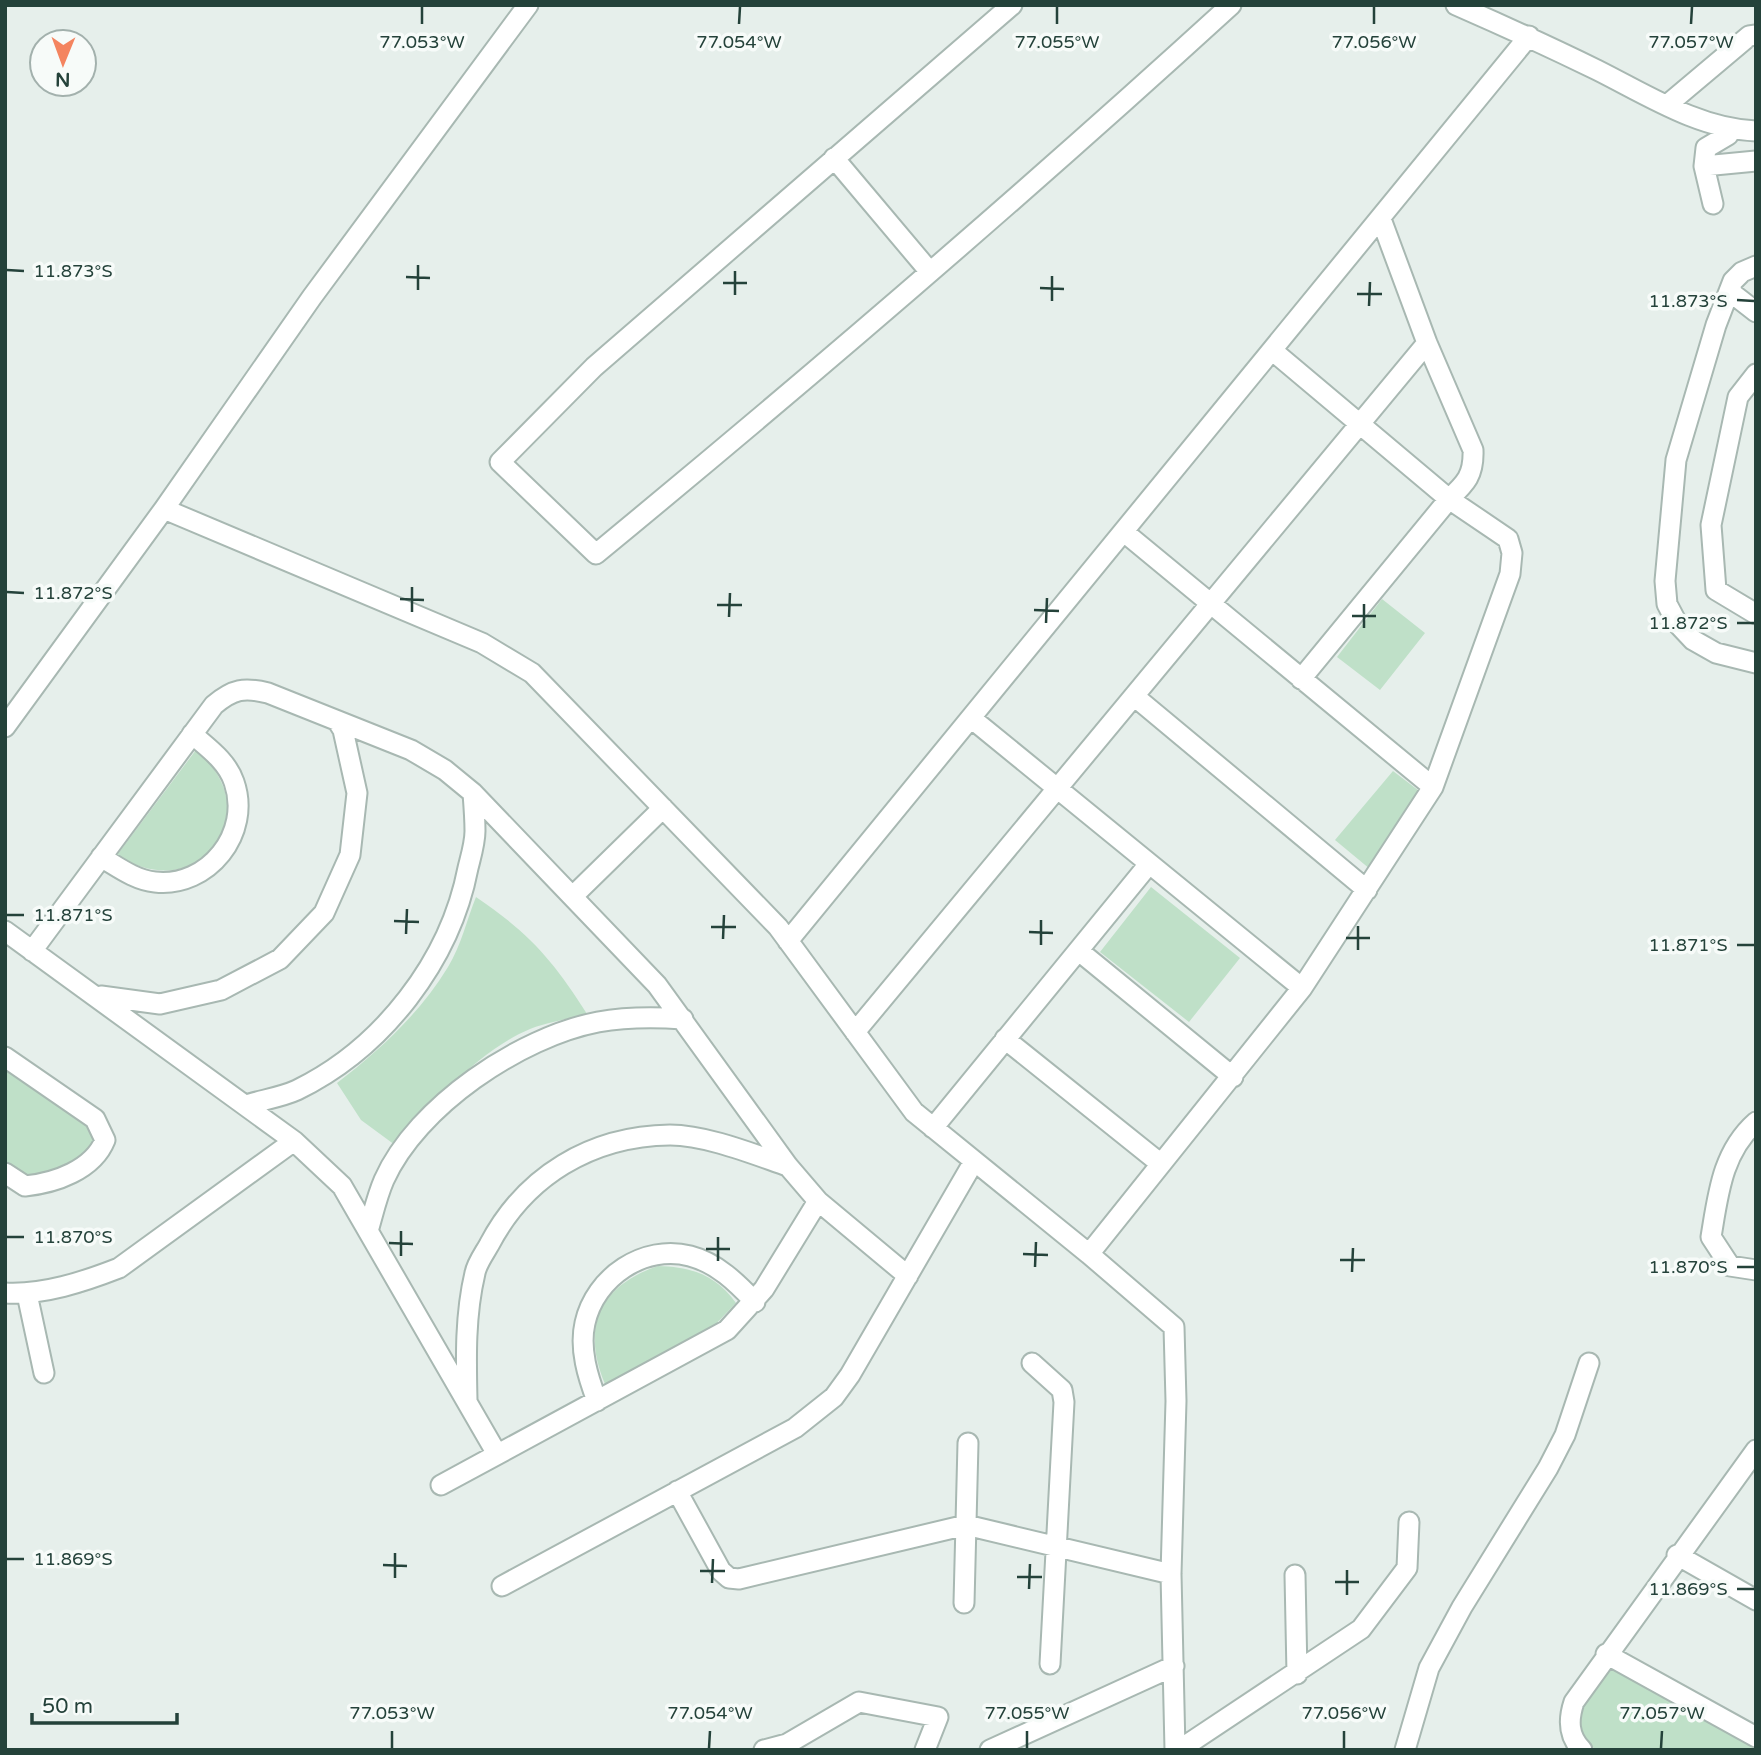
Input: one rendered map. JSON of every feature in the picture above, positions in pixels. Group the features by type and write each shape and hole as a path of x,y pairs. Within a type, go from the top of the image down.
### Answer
{"street":[{"path":"5,727 164,509 312,298 528,5"},
{"path":"1012,5 594,367 500,462 596,554 1084,140 1231,5"},
{"path":"1456,5 1529,36 1667,105 1728,130 1756,131"},
{"path":"1667,105 1749,36 1756,35"},
{"path":"788,941 1529,36"},
{"path":"1713,204 1704,166 1706,148 1728,135 1728,130"},
{"path":"834,158 930,272"},
{"path":"1704,166 1756,162"},
{"path":"1301,679 1449,499 1468,482 1474,468 1473,450 1427,343 1381,219"},
{"path":"1756,266 1742,271 1729,291 1716,324 1676,460 1665,581 1667,604 1677,623 1693,640 1716,653 1756,663"},
{"path":"1729,291 1756,312"},
{"path":"855,1032 1427,343"},
{"path":"1089,1254 1302,988 1433,787 1510,574 1512,553 1508,539 1449,499 1273,351"},
{"path":"1756,374 1738,397 1711,524 1716,590 1756,614"},
{"path":"164,509 482,643 532,673 788,941 914,1112 1174,1327 1176,1401 1171,1574 1177,1750 1297,1675 1361,1629 1407,1567 1409,1522"},
{"path":"1124,532 1433,787"},
{"path":"32,951 214,705 229,692 247,688 268,693 411,750 445,770 473,793 657,985 788,1166 818,1201 908,1276"},
{"path":"1134,696 1367,890"},
{"path":"971,718 1302,988"},
{"path":"93,994 160,1004 221,990 280,959 324,913 350,855 357,793 343,730 338,722"},
{"path":"102,857 131,876 155,882 179,881 203,871 222,855 234,832 238,807 234,782 222,760 192,734"},
{"path":"246,1105 296,1090 342,1061 384,1027 418,985 446,938 465,886 475,833 473,793"},
{"path":"573,896 663,808"},
{"path":"933,1128 1149,864"},
{"path":"5,931 295,1141 342,1185 496,1454"},
{"path":"1079,951 1233,1077"},
{"path":"368,1231 385,1179 415,1135 454,1095 497,1064 546,1038 597,1022 650,1016 683,1019"},
{"path":"1005,1039 1161,1164"},
{"path":"5,1058 95,1119 105,1140 100,1153 72,1172 47,1184 25,1186 5,1173"},
{"path":"1756,1122 1731,1154 1720,1181 1711,1237 1730,1266 1756,1270"},
{"path":"468,1404 465,1336 475,1271 505,1214 550,1170 608,1143 671,1135 734,1148 788,1166"},
{"path":"5,1293 27,1294 91,1279 119,1268 295,1141"},
{"path":"502,1586 795,1428 834,1397 850,1375 974,1163"},
{"path":"441,1485 726,1331 755,1302 818,1201"},
{"path":"597,1401 588,1378 584,1324 594,1298 611,1276 634,1261 662,1254 689,1256 715,1267 755,1302"},
{"path":"27,1294 44,1373"},
{"path":"1032,1363 1062,1390 1064,1402 1050,1664"},
{"path":"1405,1750 1437,1651 1548,1468 1565,1435 1589,1363"},
{"path":"964,1603 968,1443"},
{"path":"1582,1750 1572,1735 1570,1714 1582,1687 1754,1456"},
{"path":"677,1491 721,1571 729,1578 739,1579 966,1525 1171,1574"},
{"path":"1677,1556 1756,1600"},
{"path":"1295,1575 1297,1675"},
{"path":"1606,1654 1756,1737"},
{"path":"990,1750 1174,1666"},
{"path":"764,1750 787,1744 859,1702 938,1717 925,1750"}],"green space":[{"path":"1382,599 1425,633 1380,690 1337,657"},
{"path":"196,750 218,775 227,800 226,825 215,846 198,862 174,870 147,868 117,855"},
{"path":"1393,771 1431,800 1382,879 1335,840"},
{"path":"1151,887 1240,958 1189,1022 1100,952"},
{"path":"476,897 511,923 539,949 587,1014 530,1029 493,1050 440,1096 395,1145 361,1120 337,1083 398,1030 437,984 457,950"},
{"path":"5,1066 94,1131 93,1150 53,1172 26,1178 5,1163"},
{"path":"658,1266 682,1268 702,1274 720,1286 736,1303 712,1328 605,1384 595,1344 600,1311 621,1285"},
{"path":"1607,1665 1756,1746 1756,1750 1594,1748 1585,1737 1580,1716 1587,1697"}]}
